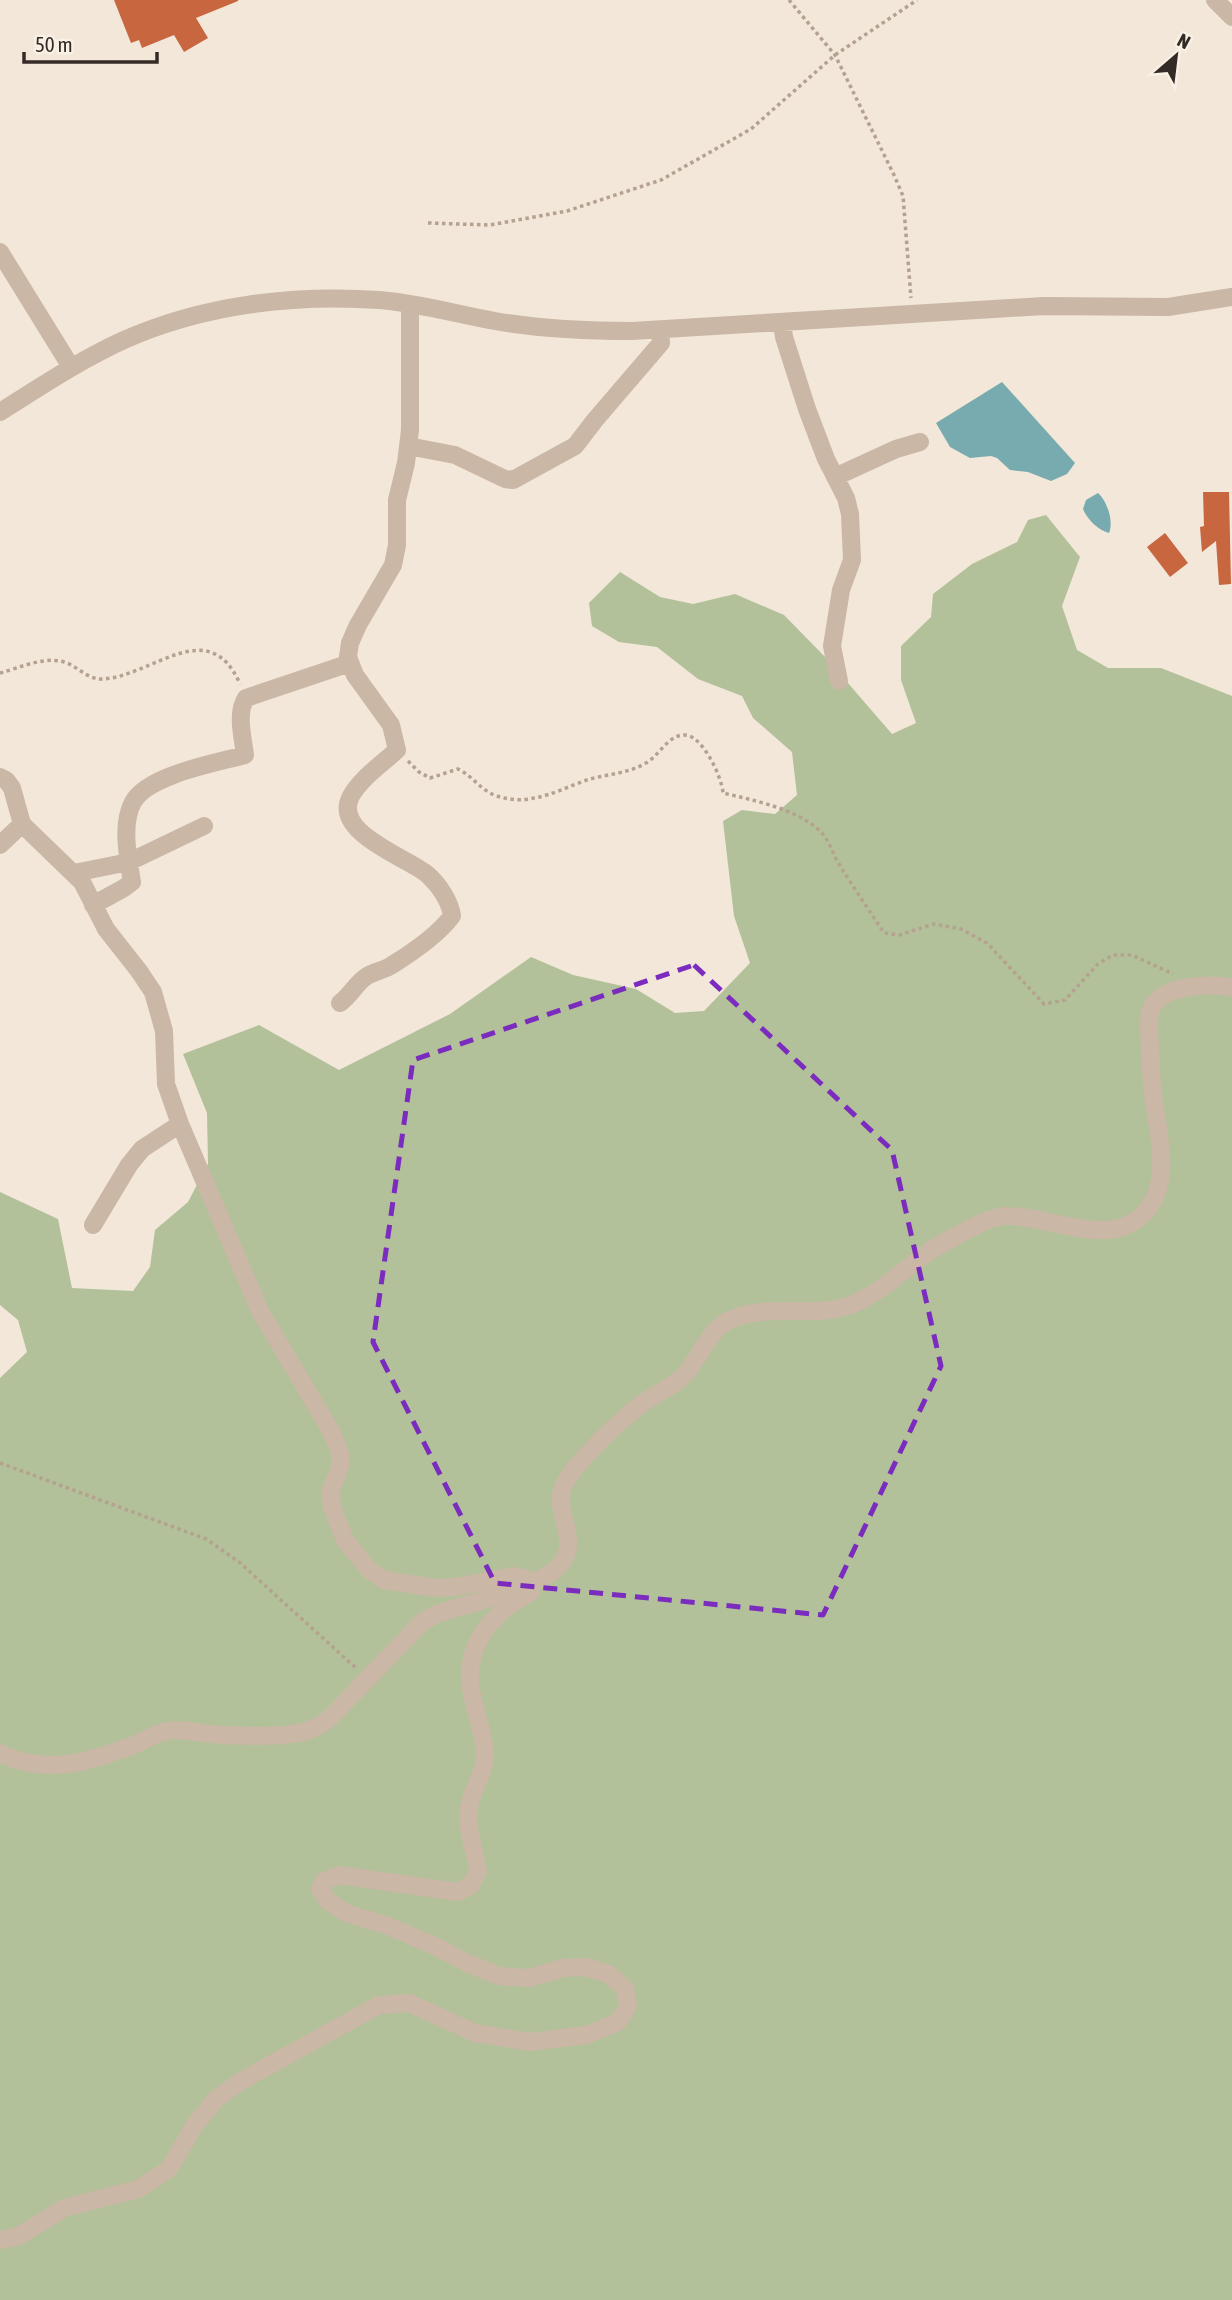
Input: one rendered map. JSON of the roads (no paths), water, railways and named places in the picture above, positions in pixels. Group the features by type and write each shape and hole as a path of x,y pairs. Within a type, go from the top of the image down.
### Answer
{"street":[{"path":"1215,0 1232,17"},
{"path":"0,251 71,367"},
{"path":"0,412 71,367 123,340 211,311 257,303 330,299 380,300 496,321 575,331 660,330 1044,306 1168,307 1232,297"},
{"path":"340,1003 351,995 367,976 391,966 444,927 452,916 451,907 426,873 370,840 351,818 347,805 351,795 364,780 397,750 391,725 355,676 348,657 350,643 358,625 393,565 397,545 397,500 407,463 408,446 410,305"},
{"path":"782,322 784,337 807,410 846,498 850,514 852,560 841,590 832,646 839,681"},
{"path":"408,446 455,455 505,479 513,480 575,446 595,419 661,344 660,330"},
{"path":"835,477 896,449 920,442"},
{"path":"93,905 132,881 128,823 132,804 140,791 201,766 245,755 241,719 242,704 246,698 350,663"},
{"path":"0,777 12,788 22,824 82,882 106,929 153,992 164,1031 166,1084 180,1124 260,1311 331,1431 340,1453 340,1468 330,1492 332,1507 345,1540 369,1570 384,1580 436,1588 513,1576 536,1582"},
{"path":"0,845 22,824"},
{"path":"74,873 129,862 204,826"},
{"path":"0,1753 15,1761 38,1767 69,1764 107,1754 163,1732 304,1732 317,1727 330,1718 422,1622 437,1614 536,1582 559,1566 567,1553 569,1537 561,1503 563,1488 573,1472 615,1424 685,1374 710,1337 727,1321 749,1314 822,1311 850,1305 865,1298 930,1251 987,1220 1006,1216 1094,1231 1118,1228 1136,1221 1150,1208 1157,1194 1161,1170 1152,1089 1149,1031 1151,1008 1163,995 1198,986 1232,987"},
{"path":"93,1225 129,1165 142,1150 180,1124"},
{"path":"0,2240 19,2236 64,2208 138,2189 169,2169 194,2126 216,2099 241,2081 379,2005 409,2003 475,2033 530,2042 587,2035 618,2022 628,2006 625,1989 609,1974 585,1967 562,1968 529,1978 500,1976 386,1925 346,1913 328,1901 320,1889 324,1881 339,1875 458,1892 471,1885 478,1871 467,1829 469,1806 484,1770 485,1756 484,1737 471,1689 470,1667 476,1642 491,1620 512,1602 533,1592 536,1582"}],"water":[{"path":"1002,382 1075,463 1067,474 1051,481 1028,472 1010,470 997,458 970,458 950,447 936,423"},
{"path":"1098,493 1109,512 1109,533 1093,524 1083,509 1086,500"}]}
